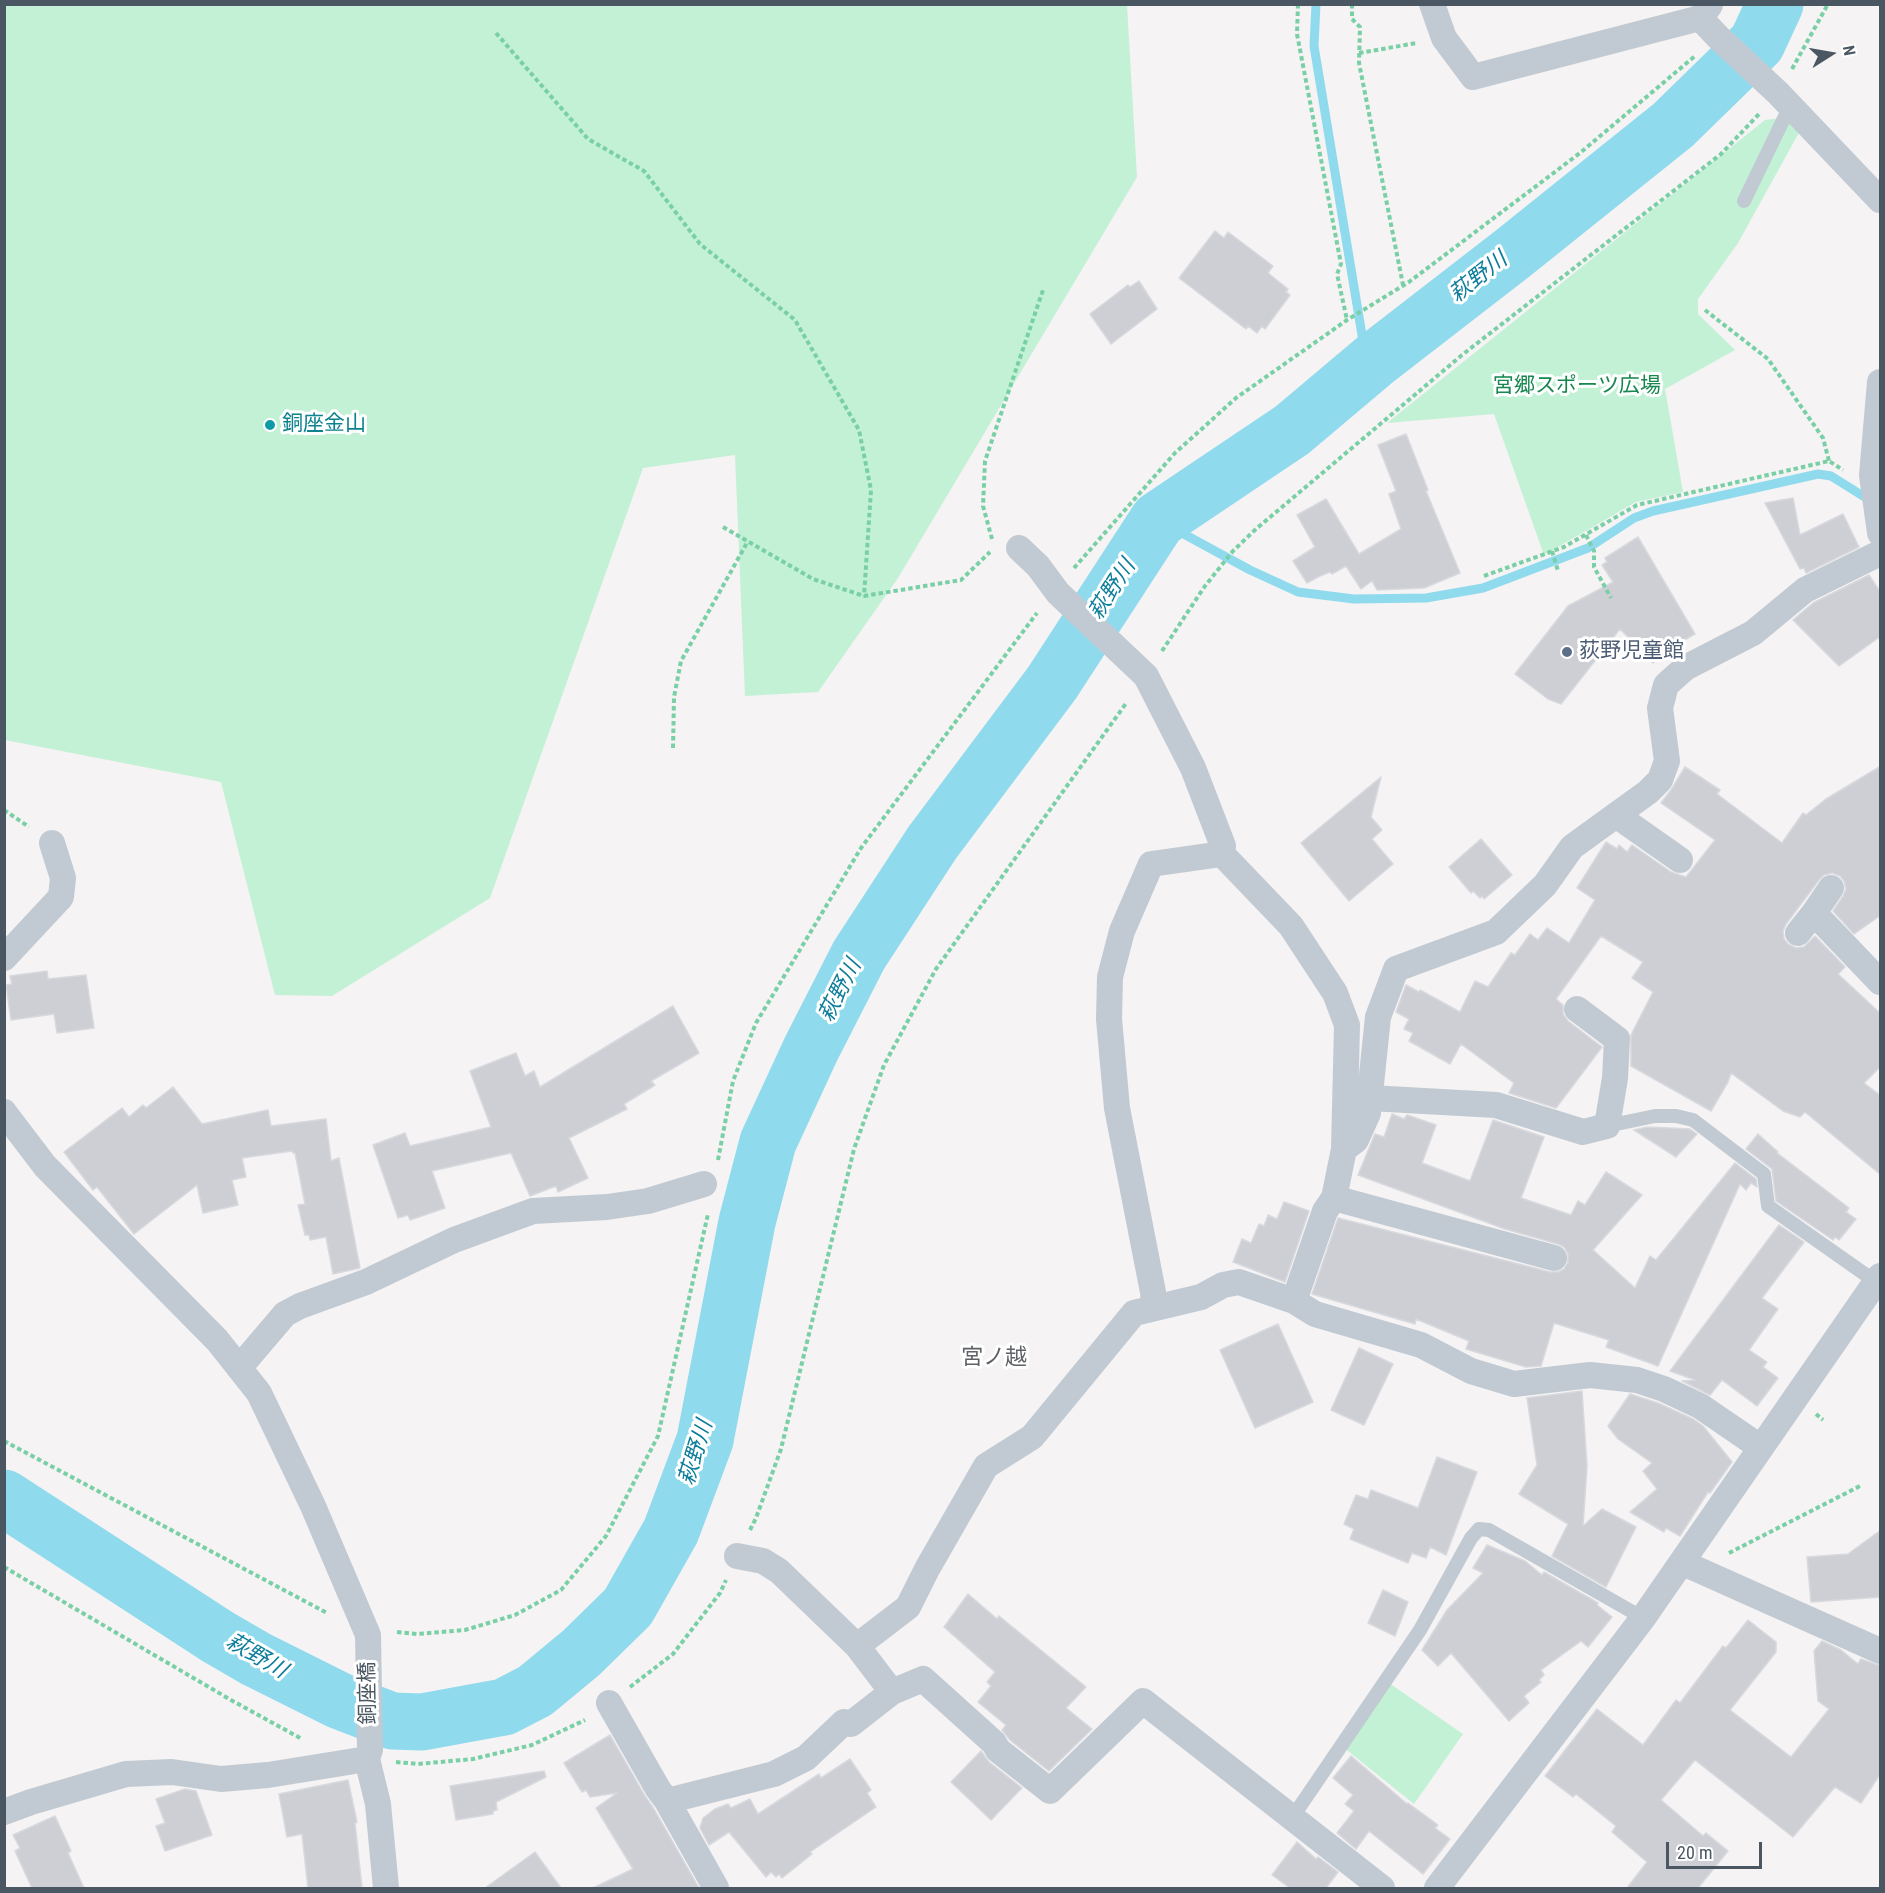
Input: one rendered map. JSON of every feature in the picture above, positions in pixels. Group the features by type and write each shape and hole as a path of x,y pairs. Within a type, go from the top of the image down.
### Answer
{"street":[{"path":"1432,4 1444,38 1473,77 1710,21 1878,195"},
{"path":"1881,382 1876,482 1881,533"},
{"path":"1018,548 1038,566 1056,592 1140,670 1193,768 1223,846 1222,854"},
{"path":"1344,1149 1356,1140 1368,1113 1378,1017 1396,969 1496,932 1545,885 1572,847 1648,792 1660,780 1667,761 1660,708 1666,685 1684,668 1753,633 1805,590 1881,553"},
{"path":"1616,815 1680,860"},
{"path":"4,958 61,897 63,878 52,843"},
{"path":"1222,854 1291,926 1335,993 1347,1025 1344,1149 1334,1198 1325,1211 1294,1301"},
{"path":"1154,1307 1117,1108 1109,1019 1110,977 1122,931 1151,864 1222,854"},
{"path":"1831,888 1806,923 1881,982"},
{"path":"1370,1098 1496,1105 1583,1132 1607,1126 1615,1078 1617,1039 1577,1009"},
{"path":"4,1112 45,1166 217,1340 259,1393 317,1516 367,1632"},
{"path":"239,1368 285,1314 300,1306 366,1282 454,1240 533,1210 607,1207 648,1201 704,1184"},
{"path":"1334,1198 1554,1258"},
{"path":"1437,1888 1643,1618 1690,1566 1760,1447 1878,1279"},
{"path":"857,1646 908,1607 986,1466 1032,1437 1134,1312 1174,1305 1201,1297 1223,1285 1239,1282 1294,1301 1315,1314 1421,1345 1471,1371 1514,1384 1590,1376 1637,1380 1664,1389 1700,1406 1760,1447"},
{"path":"737,1556 763,1561 779,1572 857,1646 892,1692"},
{"path":"1690,1566 1881,1651"},
{"name":"銅座橋","path":"367,1632 368,1755 378,1804 386,1888"},
{"path":"667,1801 774,1773 806,1758 844,1722 851,1724 892,1692 923,1679 994,1743 998,1750 1050,1791 1143,1701 1382,1888"},
{"path":"609,1703 716,1888"},
{"path":"4,1812 30,1802 126,1774 172,1772 221,1779 268,1775 368,1755"}],"lane":[{"path":"1744,201 1782,97"},
{"path":"1607,1126 1655,1116 1676,1116 1693,1120 1764,1174 1768,1206 1878,1279"},
{"path":"1292,1818 1420,1630 1471,1538 1479,1529 1489,1530 1643,1618"}],"path":[{"path":"1298,4 1297,34 1341,264 1337,274 1348,319"},
{"path":"1352,4 1352,19 1360,27 1359,63 1402,285"},
{"path":"368,1755 418,1764 473,1759 531,1745 584,1720 674,1654 720,1593 756,1518 781,1449 854,1149 884,1065 936,969 1140,670 1233,551 1256,529 1462,355 1720,154 1782,97 1828,4"},
{"path":"4,1441 339,1620 367,1632 417,1634 465,1630 515,1614 561,1590 606,1536 658,1436 708,1213 703,1191 704,1184 719,1157 734,1081 756,1023 861,848 1056,592 1175,453 1236,398 1348,319 1402,285 1580,153 1695,57 1710,21"},
{"path":"496,33 588,139 644,171 700,244 795,320 859,430 871,490 864,596"},
{"path":"1359,53 1444,38"},
{"path":"723,527 813,579 864,596 961,580 995,548 983,506 986,461 1043,290"},
{"path":"1705,310 1768,359 1822,438 1829,461 1865,483 1876,482"},
{"path":"1484,576 1553,553 1637,505 1829,461"},
{"path":"1586,535 1594,551 1594,567 1611,598"},
{"path":"672,748 674,697 681,661 748,541"},
{"path":"1553,553 1558,571"},
{"path":"1690,1566 1862,1485"},
{"path":"4,1567 307,1742"}],"green space":[{"path":"4,5 1127,5 1137,177 898,578 818,692 745,696 735,455 643,468 490,898 332,996 275,995 221,782 5,740"},
{"name":"宮郷スポーツ広場","path":"1788,117 1801,129 1738,243 1698,299 1698,314 1735,350 1665,389 1683,492 1636,502 1544,555 1494,414 1387,423 1765,120"},
{"path":"1389,1683 1463,1734 1414,1804 1343,1747"}],"building":[{"path":"1215,231 1224,238 1228,232 1273,266 1268,273 1288,289 1286,292 1290,295 1265,329 1262,326 1257,333 1248,326 1246,329 1179,278"},
{"path":"1139,281 1157,309 1111,344 1090,314 1128,285 1130,287"},
{"path":"1406,434 1428,490 1426,491 1460,573 1424,588 1377,590 1372,581 1361,589 1346,566 1307,583 1293,561 1315,547 1297,515 1326,499 1359,554 1401,529 1389,494 1396,491 1378,445"},
{"path":"1793,498 1800,535 1843,514 1859,547 1806,573 1804,568 1800,569 1765,503"},
{"path":"1638,537 1695,634 1667,650 1653,663 1620,629 1561,704 1548,699 1515,674 1568,606 1613,582 1602,565 1607,562 1605,558"},
{"path":"1869,575 1881,593 1881,636 1839,666 1793,620 1813,603"},
{"path":"1881,766 1881,915 1854,934 1833,911 1846,889 1840,876 1832,873 1824,875 1819,880 1783,931 1784,939 1796,948 1804,947 1815,936 1845,967 1838,974 1881,1014 1881,1066 1864,1083 1881,1096 1881,1175 1805,1112 1800,1117 1783,1111 1731,1073 1711,1111 1631,1066 1631,1035 1653,992 1632,978 1643,962 1601,936 1556,999 1563,1005 1563,1014 1568,1021 1602,1047 1556,1108 1509,1093 1514,1083 1461,1044 1450,1064 1409,1041 1413,1033 1404,1029 1409,1019 1396,1012 1406,985 1460,1012 1475,981 1488,987 1511,953 1515,955 1530,934 1538,940 1547,928 1569,943 1595,900 1577,888 1606,842 1617,849 1619,845 1627,852 1632,845 1671,872 1686,877 1715,840 1661,803 1685,767 1720,790 1717,794 1782,843 1803,813 1806,815 1826,799"},
{"path":"1381,777 1371,817 1382,830 1372,839 1393,864 1349,901 1301,843"},
{"path":"1481,839 1512,875 1484,899 1473,891 1471,893 1449,867"},
{"path":"47,971 48,979 86,975 94,1028 57,1033 54,1014 11,1020 6,985 12,984 10,976"},
{"path":"673,1006 699,1053 651,1081 655,1085 624,1104 627,1109 569,1138 588,1178 558,1192 556,1186 530,1196 511,1153 432,1171 445,1208 410,1220 408,1215 398,1218 373,1145 405,1133 410,1146 491,1127 470,1071 516,1053 525,1076 534,1071 540,1087"},
{"path":"173,1087 202,1124 268,1110 271,1126 326,1119 331,1161 339,1158 360,1268 333,1274 326,1237 310,1240 309,1235 305,1235 298,1205 305,1204 295,1153 292,1151 242,1158 246,1177 232,1180 238,1205 203,1213 197,1185 134,1234 97,1187 93,1190 64,1152 122,1108 129,1117 143,1105 146,1108"},
{"path":"1392,1114 1404,1119 1407,1115 1436,1125 1422,1163 1470,1181 1493,1120 1544,1137 1521,1198 1571,1215 1578,1201 1585,1205 1606,1172 1642,1195 1593,1250 1635,1288 1650,1256 1656,1260 1735,1163 1756,1179 1757,1187 1751,1183 1746,1190 1740,1184 1658,1366 1606,1347 1609,1340 1554,1323 1541,1366 1526,1367 1466,1349 1469,1341 1416,1319 1415,1324 1312,1294 1338,1218 1550,1272 1564,1269 1568,1262 1568,1254 1564,1247 1558,1244 1505,1229 1358,1175 1375,1134 1384,1137"},
{"path":"1648,1127 1690,1129 1697,1134 1676,1157 1634,1130"},
{"path":"1758,1134 1777,1153 1849,1208 1846,1212 1856,1219 1839,1240 1835,1237 1833,1240 1776,1201 1772,1169 1746,1149"},
{"path":"1284,1202 1309,1211 1285,1282 1233,1262 1242,1239 1251,1243 1259,1224 1264,1226 1268,1215 1277,1219"},
{"path":"1779,1225 1804,1242 1762,1298 1778,1309 1749,1350 1767,1362 1763,1367 1778,1378 1757,1406 1722,1380 1710,1395 1682,1381 1695,1380 1670,1371"},
{"path":"1278,1324 1313,1402 1255,1428 1220,1350"},
{"path":"1359,1348 1393,1364 1364,1425 1331,1410"},
{"path":"1582,1391 1587,1466 1583,1526 1602,1509 1636,1527 1606,1587 1552,1556 1568,1524 1519,1494 1537,1465 1527,1398"},
{"path":"1630,1394 1658,1403 1693,1419 1703,1426 1732,1462 1710,1493 1708,1492 1680,1536 1666,1528 1664,1532 1630,1512 1657,1489 1643,1471 1652,1463 1618,1439 1608,1426"},
{"path":"1437,1457 1477,1472 1446,1555 1430,1547 1426,1558 1412,1553 1408,1563 1350,1539 1354,1529 1344,1524 1356,1495 1368,1499 1371,1490 1418,1508"},
{"path":"1881,1530 1881,1597 1811,1602 1807,1557 1848,1554"},
{"path":"1487,1545 1525,1561 1542,1575 1544,1572 1598,1603 1597,1605 1612,1617 1588,1647 1581,1641 1541,1670 1544,1675 1539,1680 1541,1682 1524,1696 1529,1703 1509,1721 1451,1653 1438,1666 1422,1650 1447,1610 1483,1573 1473,1568"},
{"path":"1383,1590 1408,1602 1395,1636 1368,1623"},
{"path":"968,1594 997,1619 999,1616 1086,1687 1066,1708 1092,1729 1049,1771 1010,1740 1002,1730 1006,1725 978,1702 991,1686 987,1682 995,1672 944,1627"},
{"path":"1748,1620 1776,1642 1776,1652 1730,1710 1791,1757 1829,1709 1818,1701 1814,1651 1822,1641 1841,1650 1858,1664 1861,1659 1881,1666 1881,1773 1861,1803 1835,1787 1793,1837 1695,1760 1661,1800 1703,1836 1706,1833 1728,1851 1698,1888 1627,1888 1647,1862 1612,1832 1616,1826 1576,1794 1573,1797 1545,1776 1597,1709 1643,1745 1676,1700 1680,1703 1723,1646 1726,1648"},
{"path":"610,1735 699,1888 593,1888 633,1869 596,1808 617,1793 590,1797 586,1790 582,1792 564,1763"},
{"path":"981,1751 989,1762 1022,1788 991,1820 951,1782"},
{"path":"1351,1756 1407,1804 1438,1825 1435,1828 1450,1839 1423,1874 1369,1831 1356,1849 1337,1833 1354,1811 1345,1804 1353,1795 1333,1778"},
{"path":"850,1759 871,1790 867,1793 876,1807 810,1852 812,1854 782,1878 779,1874 776,1877 771,1872 766,1877 729,1832 709,1845 700,1828 703,1818 715,1809 728,1804 731,1808 750,1799 758,1814 819,1774 821,1778"},
{"path":"544,1771 546,1777 496,1802 497,1810 493,1811 493,1814 456,1820 450,1786"},
{"path":"348,1780 357,1822 355,1823 362,1888 308,1888 302,1834 287,1837 279,1794"},
{"path":"185,1789 196,1791 212,1835 165,1851 156,1826 165,1823 156,1799"},
{"path":"55,1816 84,1888 32,1888 15,1851 20,1848 13,1835"},
{"path":"1297,1842 1316,1859 1318,1857 1338,1872 1326,1888 1290,1888 1272,1875"},
{"path":"535,1852 561,1888 485,1888"}],"waterway":[{"path":"1316,4 1314,46 1363,341 1375,360"},
{"name":"萩野川","path":"4,1498 218,1637 256,1659 340,1701 392,1721 422,1722 504,1707 535,1691 581,1653 628,1607 671,1531 705,1440 747,1222 768,1142 811,1049 859,955 932,843 1052,683 1158,520 1292,430 1375,360 1673,125 1757,43 1775,4"},
{"path":"1158,520 1250,570 1298,592 1354,599 1426,598 1483,588 1588,548 1634,518 1653,511 1818,474 1831,476 1871,501"}],"place":[{"name":"銅座金山","path":"270,425"},
{"name":"荻野児童館","path":"1567,652"}],"district":[{"name":"宮ノ越","path":"994,1358"}]}
